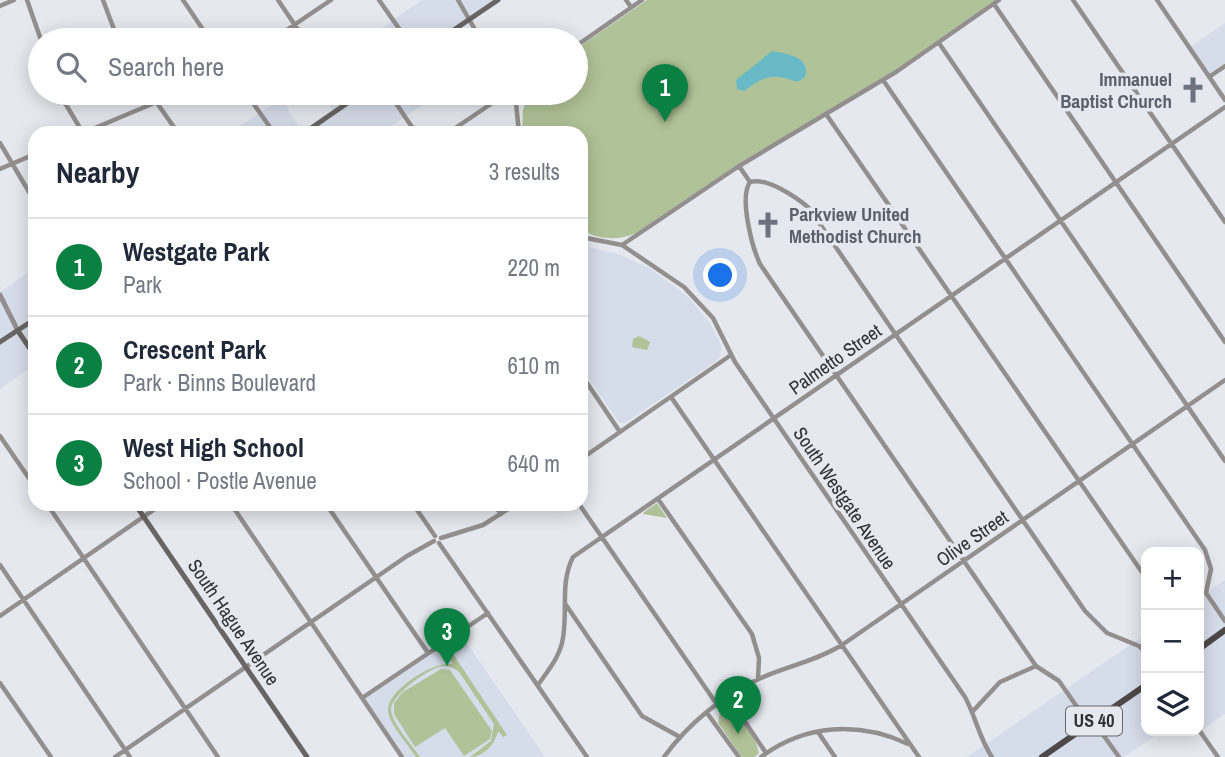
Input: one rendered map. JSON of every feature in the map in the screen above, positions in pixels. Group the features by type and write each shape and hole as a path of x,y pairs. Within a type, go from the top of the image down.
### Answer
{"main road":[{"path":"457,28 498,0"},
{"path":"314,126 344,105"},
{"path":"0,342 28,324"},
{"path":"18,331 28,346"},
{"name":"South Hague Avenue","path":"140,511 307,757"},
{"path":"1204,645 1225,630"},
{"name":"US 40","path":"1042,757 1141,688"}],"street":[{"path":"0,6 15,0"},
{"path":"27,0 37,28"},
{"path":"103,0 114,28"},
{"path":"183,0 202,28"},
{"path":"278,0 298,28"},
{"path":"289,28 331,0"},
{"path":"379,0 399,28"},
{"path":"458,0 472,28"},
{"path":"626,0 631,7"},
{"path":"588,37 642,0"},
{"path":"622,245 739,166 883,80 999,0"},
{"path":"1073,0 1225,222"},
{"path":"1157,0 1225,100"},
{"path":"993,4 1225,342"},
{"path":"939,43 1225,461"},
{"path":"1209,77 1225,66"},
{"path":"883,80 1210,559 1206,593 1225,621"},
{"path":"67,105 79,126"},
{"path":"100,126 150,105"},
{"path":"159,105 173,126"},
{"path":"254,105 269,126"},
{"path":"397,105 411,126"},
{"path":"458,126 489,105"},
{"path":"516,105 518,126"},
{"name":"Palmetto Street","path":"537,685 555,661 562,645 564,585 573,557 1225,107"},
{"path":"826,114 1141,571"},
{"path":"0,143 10,165 28,192"},
{"path":"0,169 28,157"},
{"path":"739,166 750,182"},
{"path":"750,182 759,181 790,195 809,208 1097,624 1141,650"},
{"path":"750,182 747,189 747,207 754,252 1036,666 1059,681 1119,757"},
{"name":"South Westgate Avenue","path":"588,238 622,245 666,272 700,302 713,318 731,355 973,711 980,739 992,757"},
{"path":"0,295 18,331"},
{"path":"588,454 731,355"},
{"name":"Olive Street","path":"664,757 678,736 729,698 758,679 811,661 842,645 1225,380"},
{"path":"588,384 620,432"},
{"path":"671,397 919,757"},
{"path":"0,436 28,477"},
{"path":"658,499 752,634 759,658 758,679"},
{"path":"52,511 218,757"},
{"path":"0,616 152,511"},
{"path":"236,511 402,757"},
{"path":"331,511 428,653"},
{"path":"418,511 587,757"},
{"path":"115,757 376,577 437,540 473,530 506,511"},
{"path":"584,511 718,706"},
{"path":"0,565 130,757"},
{"path":"565,604 642,716 678,736"},
{"path":"362,698 488,613"},
{"path":"973,711 1000,682 1036,666"},
{"path":"0,683 51,757"},
{"path":"729,698 763,755 789,739 818,732 863,729 887,734 911,746"},
{"path":"708,713 739,757"},
{"path":"887,734 898,726"},
{"path":"818,732 835,757"},
{"path":"1203,736 1218,757"}],"shaded area":[{"path":"422,0 494,0 457,28 381,28"},
{"path":"1225,23 1225,63 1206,76 1187,49"},
{"path":"271,105 285,105 298,126 240,126"},
{"path":"329,105 423,105 391,126 311,126 333,111"},
{"path":"588,247 621,255 651,269 689,298 711,325 722,347 719,359 625,423 619,422 588,377"},
{"path":"28,273 28,370 0,389 0,292"},
{"path":"1225,580 1225,714 1204,729 1204,610 1204,595"},
{"path":"460,633 545,757 405,757 365,698"},
{"path":"1141,637 1141,736 1155,736 1124,757 967,757"}],"green space":[{"path":"647,0 995,0 894,71 743,161 636,233 615,238 588,233 588,126 522,126 525,105 588,105 588,41"},
{"path":"639,336 650,342 647,350 632,347 633,339"},
{"path":"657,503 667,518 643,514"},
{"path":"449,648 507,735 503,737 498,731 488,749 480,755 470,757 491,741 494,724 459,672 443,666 429,671 412,683 392,704 392,716 420,757 416,757 389,717 389,703 413,678 435,667 453,664 445,651"},
{"path":"441,669 450,670 492,731 490,739 464,756 445,728 415,747 394,714 394,703 403,692"},
{"path":"726,709 742,721 751,734 758,747 759,753 755,757 742,757 718,723 720,712"}],"water":[{"path":"772,51 801,60 806,70 805,77 797,82 781,77 768,78 744,91 737,89 736,80"}],"place":[{"name":"Immanuel Baptist Church","path":"1193,90"},
{"name":"Westgate Park","path":"665,122"},
{"name":"Parkview United Methodist Church","path":"768,225"},
{"name":"West High School","path":"447,666"},
{"name":"Crescent Park","path":"738,734"}]}
